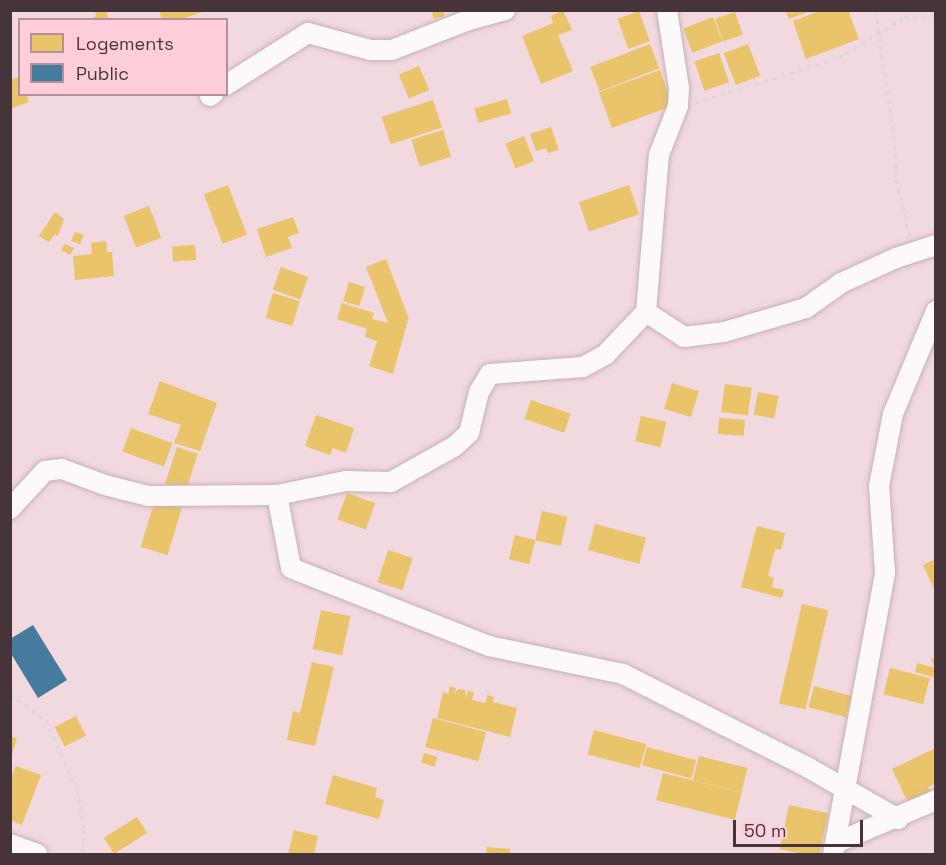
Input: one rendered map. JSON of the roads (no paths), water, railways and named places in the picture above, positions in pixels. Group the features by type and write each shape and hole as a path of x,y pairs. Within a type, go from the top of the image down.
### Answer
{"street":[{"path":"228,85 308,33 361,48 392,50 466,21 505,10"},
{"path":"10,509 45,471 62,469 105,485 148,496 278,495 346,481 391,482 455,446 468,433 479,392 490,374 583,367 606,354 646,312 659,155 678,106 679,88 667,10"},
{"path":"646,312 684,337 724,332 806,308 841,284 914,252 936,245"},
{"path":"835,848 885,573 879,486 893,414 936,311"},
{"path":"278,495 291,568 489,646 623,674 847,790 898,819"},
{"path":"835,848 936,800"},
{"path":"10,844 38,855"}]}
